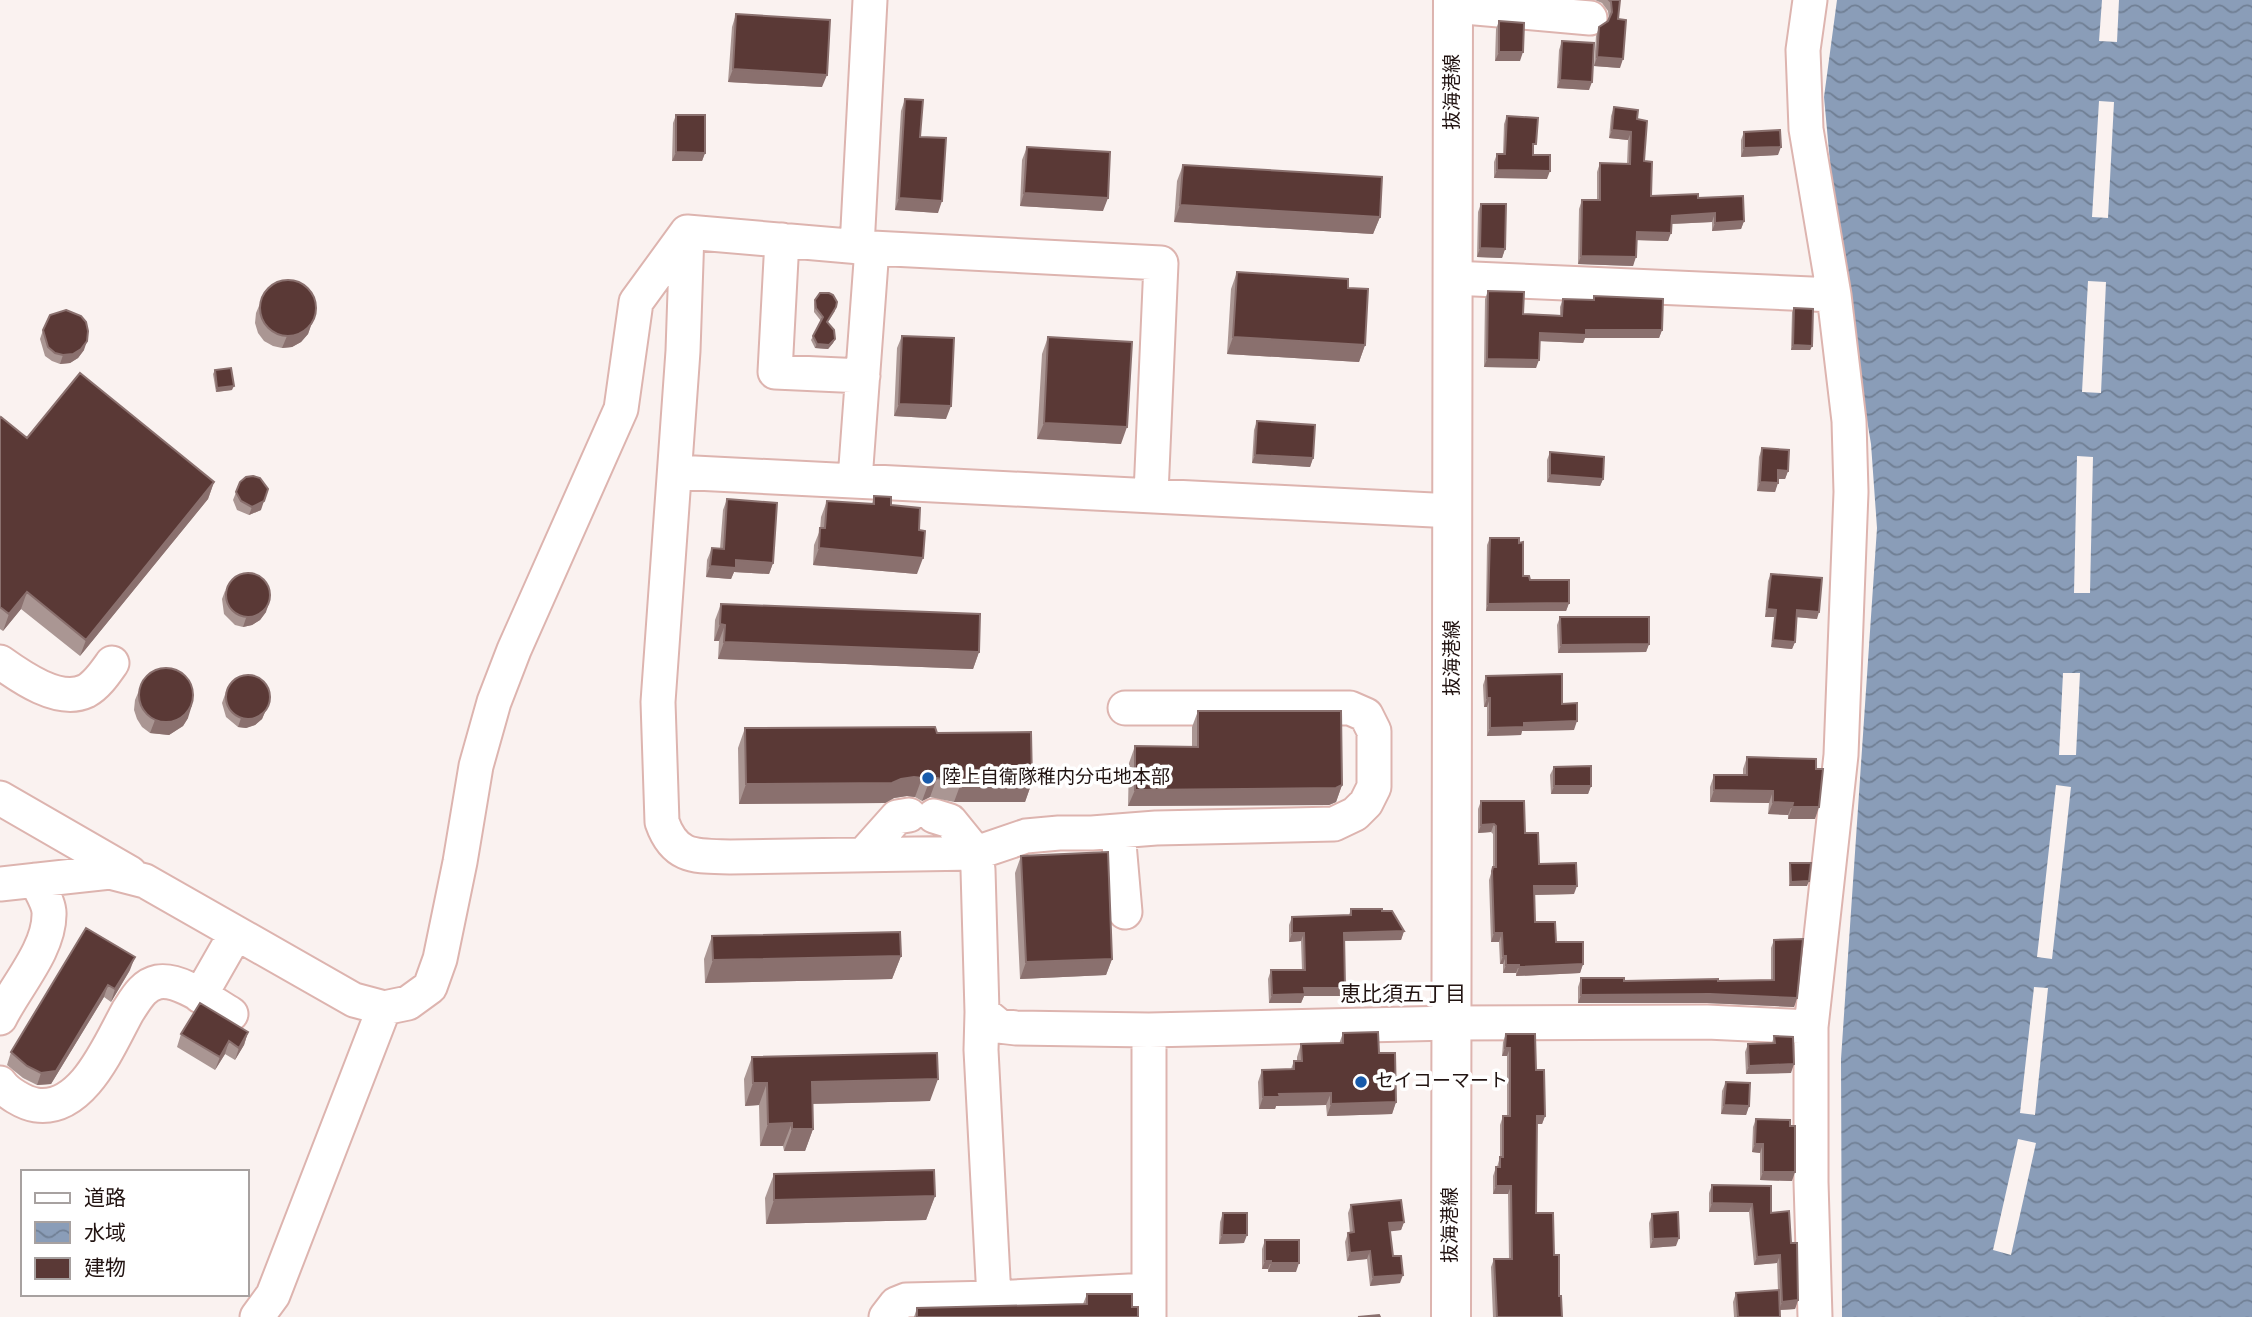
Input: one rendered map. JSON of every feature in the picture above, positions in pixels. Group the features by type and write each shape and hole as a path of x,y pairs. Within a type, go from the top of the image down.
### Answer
{"main road":[{"name":"抜海港線","path":"1451,1317 1453,3"}],"street":[{"path":"855,480 863,376 870,0"},
{"path":"1810,0 1803,50 1806,129 1834,295 1849,421 1851,492 1841,755 1811,1027 1811,1182 1815,1317"},
{"path":"1453,3 1590,18"},
{"path":"687,232 864,247 1161,263 1151,494"},
{"path":"687,232 683,351 658,702 662,822 667,838 679,849 695,856 976,853 1026,836 1059,833 1335,824 1355,814 1366,803 1374,787 1374,731 1366,715 1350,708 1125,708"},
{"path":"0,798 354,1000 384,1008 408,1003 430,987 440,959 476,766 494,702 513,650 621,409 636,302 687,232"},
{"path":"782,240 775,372 863,376"},
{"path":"1451,278 1834,295"},
{"path":"675,472 1453,510"},
{"path":"0,662 41,688 67,694 85,691 102,678 113,663"},
{"path":"864,854 897,817 922,816 950,821 976,853 981,1050 994,1298"},
{"path":"1118,832 1125,912"},
{"path":"0,884 110,872 145,881"},
{"path":"0,1018 30,968 46,934 50,912 36,880"},
{"path":"200,996 236,933"},
{"path":"0,1083 30,1104 58,1104 74,1096 88,1080 140,991 157,982 176,982 231,1014"},
{"path":"257,1317 274,1295 384,1008"},
{"path":"982,1012 999,1026 1016,1028 1149,1030 1451,1023 1707,1022 1811,1027"},
{"path":"886,1317 896,1304 906,1300 994,1298 1149,1303 1149,1030"}],"water":[{"path":"1837,0 2252,0 2252,1317 1842,1317 1841,1059 1877,528 1871,444 1837,239 1824,97"}],"pier":[{"path":"2102,0 2119,0 2117,42 2099,41"},
{"path":"2099,101 2114,102 2108,218 2092,217"},
{"path":"2088,281 2106,282 2101,393 2082,392"},
{"path":"2077,456 2093,457 2090,593 2074,593"},
{"path":"2063,673 2080,673 2076,755 2059,755"},
{"path":"2056,785 2071,787 2052,959 2037,957"},
{"path":"2034,987 2048,988 2035,1115 2020,1113"},
{"path":"2018,1139 2036,1143 2011,1255 1993,1250"}],"building":[{"path":"1609,0 1620,0 1618,19 1626,20 1623,59 1597,57 1599,27 1608,21 1612,12"},
{"path":"736,14 830,20 827,75 733,69"},
{"path":"1499,21 1524,23 1523,52 1499,52"},
{"path":"1562,41 1594,43 1592,82 1560,80"},
{"path":"905,99 923,100 920,137 946,138 942,201 899,198"},
{"path":"1614,107 1638,110 1637,119 1647,121 1644,161 1652,162 1651,196 1743,196 1744,221 1715,223 1715,213 1672,216 1671,233 1637,232 1636,257 1581,256 1582,200 1600,200 1600,163 1630,164 1631,132 1612,130"},
{"path":"676,115 705,115 705,153 676,152"},
{"path":"1507,116 1538,118 1533,155 1550,155 1550,171 1497,170 1497,154 1505,154"},
{"path":"1780,130 1781,147 1744,148 1744,132"},
{"path":"1027,147 1110,152 1108,198 1024,193"},
{"path":"1183,165 1382,177 1380,217 1180,205"},
{"path":"1481,204 1506,204 1505,249 1480,248"},
{"path":"1237,272 1348,279 1348,288 1368,289 1365,345 1233,337"},
{"path":"288,280 299,282 308,288 314,297 314,319 308,328 299,334 288,336 277,334 268,328 262,319 260,308 262,297 268,288 277,282"},
{"path":"1488,291 1524,292 1523,314 1562,316 1563,299 1594,300 1594,296 1663,299 1662,330 1586,330 1586,335 1540,333 1539,360 1487,359"},
{"path":"820,293 833,295 837,302 827,322 834,330 835,339 829,345 817,344 813,336 823,317 816,308 815,300"},
{"path":"1794,308 1813,309 1812,346 1793,345"},
{"path":"66,310 81,316 88,331 87,341 81,349 73,354 63,355 48,347 43,330 50,315"},
{"path":"902,336 954,338 951,406 899,404"},
{"path":"1048,337 1132,342 1127,427 1044,423"},
{"path":"231,368 234,386 217,388 215,370"},
{"path":"80,373 214,482 86,640 27,592 9,614 0,607 0,419 1,417 27,438"},
{"path":"1257,421 1315,425 1313,458 1255,455"},
{"path":"1762,448 1789,450 1788,471 1778,470 1778,483 1760,482"},
{"path":"1550,452 1604,457 1603,479 1550,475"},
{"path":"253,476 260,478 268,489 264,501 252,507 241,501 236,492 240,482"},
{"path":"874,496 891,497 891,505 920,508 919,530 925,531 923,558 819,548 820,528 825,528 827,501 874,504"},
{"path":"727,499 777,503 773,563 736,560 736,568 710,566 712,548 724,549"},
{"path":"1490,538 1519,538 1519,543 1523,542 1523,576 1529,576 1530,580 1569,580 1569,603 1488,604"},
{"path":"248,573 257,574 264,579 269,586 269,604 264,611 257,616 248,617 239,616 232,611 227,604 226,595 227,586 232,579 239,574"},
{"path":"1771,574 1822,578 1819,612 1797,610 1795,642 1773,640 1776,610 1767,609"},
{"path":"721,604 980,614 979,652 724,642 725,625 720,624"},
{"path":"1560,617 1649,617 1649,644 1561,645"},
{"path":"166,668 185,676 193,695 185,714 166,722 147,714 139,695 147,676"},
{"path":"1562,674 1562,704 1577,703 1577,721 1524,723 1524,727 1490,728 1490,698 1487,698 1486,676"},
{"path":"248,675 263,682 270,697 263,712 248,719 233,712 226,697 233,682"},
{"path":"1198,711 1341,711 1342,785 1336,788 1135,790 1135,746 1198,747"},
{"path":"935,727 937,733 1031,732 1032,782 961,783 937,778 929,782 914,777 892,783 746,784 745,728"},
{"path":"1747,757 1816,759 1816,769 1823,769 1819,807 1792,807 1793,803 1773,802 1773,791 1714,790 1714,775 1747,775"},
{"path":"1591,766 1591,786 1554,786 1554,767"},
{"path":"1481,801 1524,801 1525,833 1538,833 1539,864 1576,863 1577,886 1534,886 1535,922 1555,922 1556,942 1583,942 1583,964 1519,967 1506,965 1502,933 1494,933 1492,871 1493,867 1496,867 1496,826 1481,825"},
{"path":"1108,852 1112,959 1026,962 1021,856"},
{"path":"1790,863 1811,863 1809,881 1791,882"},
{"path":"1351,909 1392,911 1404,931 1344,933 1345,988 1304,988 1305,994 1272,995 1271,970 1305,970 1304,933 1292,933 1292,917 1351,915"},
{"path":"86,928 135,957 115,989 108,985 56,1071 41,1073 27,1066 11,1052"},
{"path":"900,932 901,956 713,960 712,936"},
{"path":"1803,939 1797,998 1710,994 1581,995 1581,978 1624,978 1624,981 1774,980 1774,940"},
{"path":"200,1003 248,1032 239,1048 229,1041 220,1057 181,1034"},
{"path":"1378,1032 1379,1053 1395,1053 1396,1102 1331,1104 1331,1093 1263,1097 1262,1070 1294,1069 1294,1061 1302,1061 1301,1044 1343,1043 1343,1033"},
{"path":"1506,1034 1535,1034 1536,1070 1544,1070 1545,1116 1537,1116 1536,1213 1553,1213 1554,1255 1559,1255 1562,1317 1497,1317 1494,1259 1512,1259 1511,1186 1496,1186 1496,1167 1500,1167 1500,1157 1503,1157 1503,1116 1510,1116 1510,1048 1505,1048"},
{"path":"1774,1036 1793,1037 1794,1064 1749,1066 1748,1044 1775,1043"},
{"path":"937,1053 938,1079 812,1082 813,1129 792,1129 792,1123 768,1124 767,1083 753,1083 752,1057"},
{"path":"1726,1082 1750,1083 1749,1106 1724,1105"},
{"path":"1756,1119 1790,1120 1790,1126 1795,1126 1795,1172 1763,1172 1763,1144 1755,1144"},
{"path":"934,1170 935,1196 774,1200 774,1174"},
{"path":"1712,1185 1771,1186 1771,1213 1789,1211 1791,1243 1797,1243 1798,1300 1782,1302 1780,1255 1757,1257 1752,1204 1712,1203"},
{"path":"1401,1200 1404,1222 1389,1223 1393,1256 1401,1256 1403,1275 1373,1277 1370,1251 1350,1253 1348,1233 1354,1232 1351,1205"},
{"path":"1678,1212 1679,1238 1653,1239 1652,1214"},
{"path":"1223,1213 1247,1213 1247,1235 1222,1235"},
{"path":"1265,1240 1299,1240 1299,1263 1265,1261"},
{"path":"1779,1290 1780,1317 1738,1317 1736,1293"},
{"path":"1087,1294 1132,1294 1132,1307 1138,1307 1138,1317 917,1317 917,1308 1087,1304"}],"place":[{"name":"陸上自衛隊稚内分屯地本部","path":"928,778"},
{"name":"セイコーマート","path":"1361,1082"}],"district":[{"name":"恵比須五丁目","path":"1403,995"}]}
